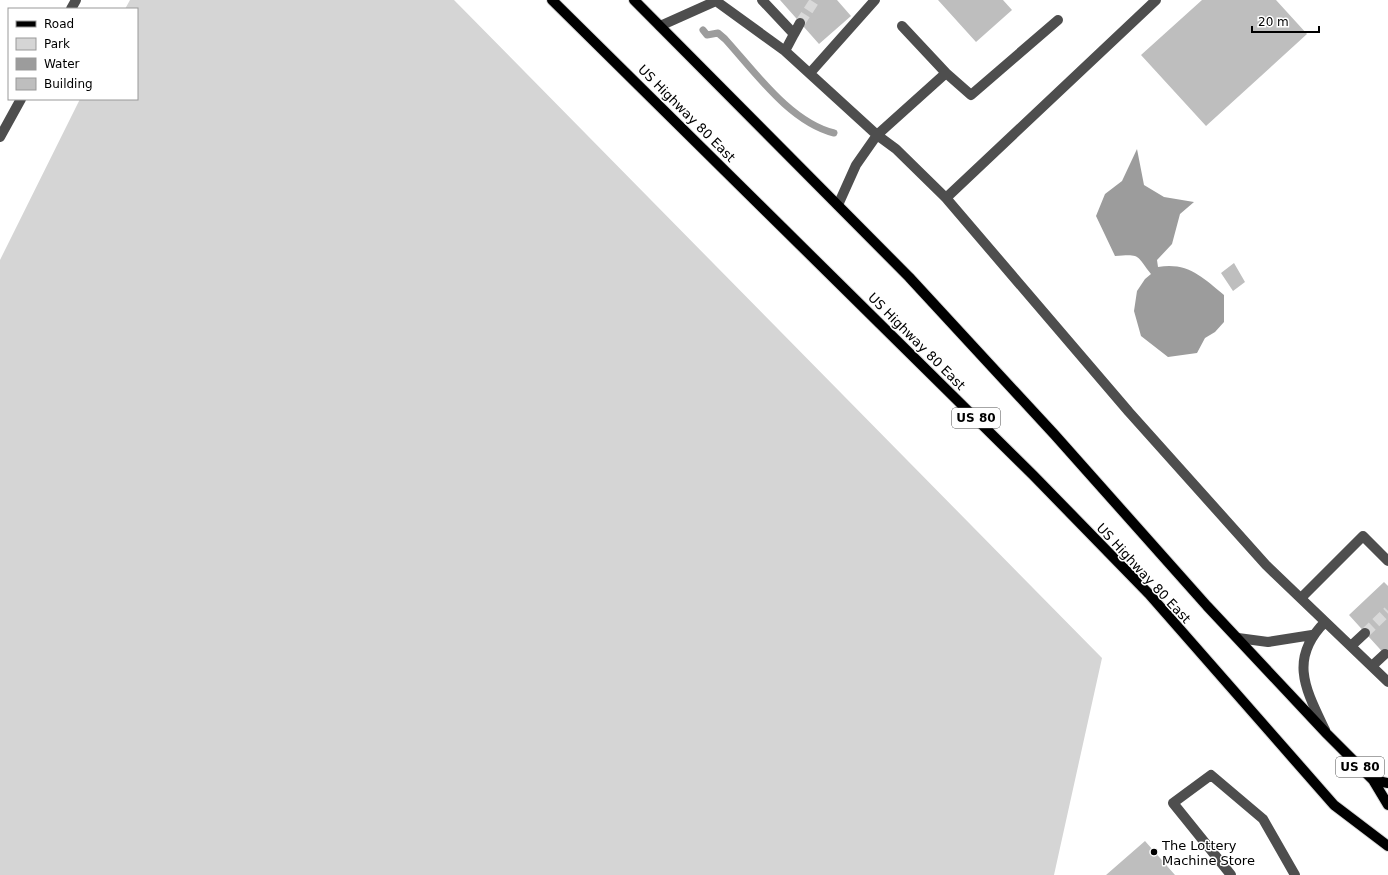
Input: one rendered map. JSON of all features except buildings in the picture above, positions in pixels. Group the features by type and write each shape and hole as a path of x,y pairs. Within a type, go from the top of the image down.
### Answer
{"main road":[{"name":"US Highway 80 East","path":"552,0 1027,469 1132,577 1334,805 1388,846"},
{"name":"US Highway 80 East","path":"634,0 914,283 1327,734"},
{"name":"US 80","path":"1327,734 1374,780 1388,805"},
{"path":"1374,780 1388,783"}],"street":[{"path":"946,198 1156,0"},
{"path":"660,26 717,1 785,51 877,135 896,149 946,198 1128,412 1266,565 1388,682"},
{"path":"768,2 794,34"},
{"path":"810,73 870,2"},
{"path":"902,26 946,73 972,95 1058,20"},
{"path":"785,51 800,23"},
{"path":"838,206 856,165 877,135 946,73"},
{"path":"0,137 20,100"},
{"path":"1301,598 1363,536 1388,561"},
{"path":"1325,622 1312,635 1302,667 1307,692 1327,734"},
{"path":"1351,646 1365,632"},
{"path":"1238,638 1268,642 1312,635"},
{"path":"1372,666 1384,654"},
{"path":"1231,875 1173,803 1211,776 1264,818 1295,875"}],"green space":[{"path":"130,0 454,0 1102,658 1054,875 0,875 0,260 80,100 138,100 138,8 126,8"}],"water":[{"path":"1137,149 1144,185 1164,197 1194,202 1180,214 1172,244 1157,260 1158,267 1178,267 1194,272 1224,295 1224,322 1215,332 1205,338 1197,353 1168,357 1141,336 1134,311 1137,291 1145,279 1151,274 1137,257 1129,255 1115,256 1096,216 1105,194 1122,181"}],"waterway":[{"path":"703,30 707,35 718,33 725,39 761,80 788,107 818,127 834,133"}],"tunnel":[{"path":"800,23 815,0"},
{"path":"1365,633 1388,611"}],"place":[{"name":"The Lottery Machine Store","path":"1154,852"}]}
